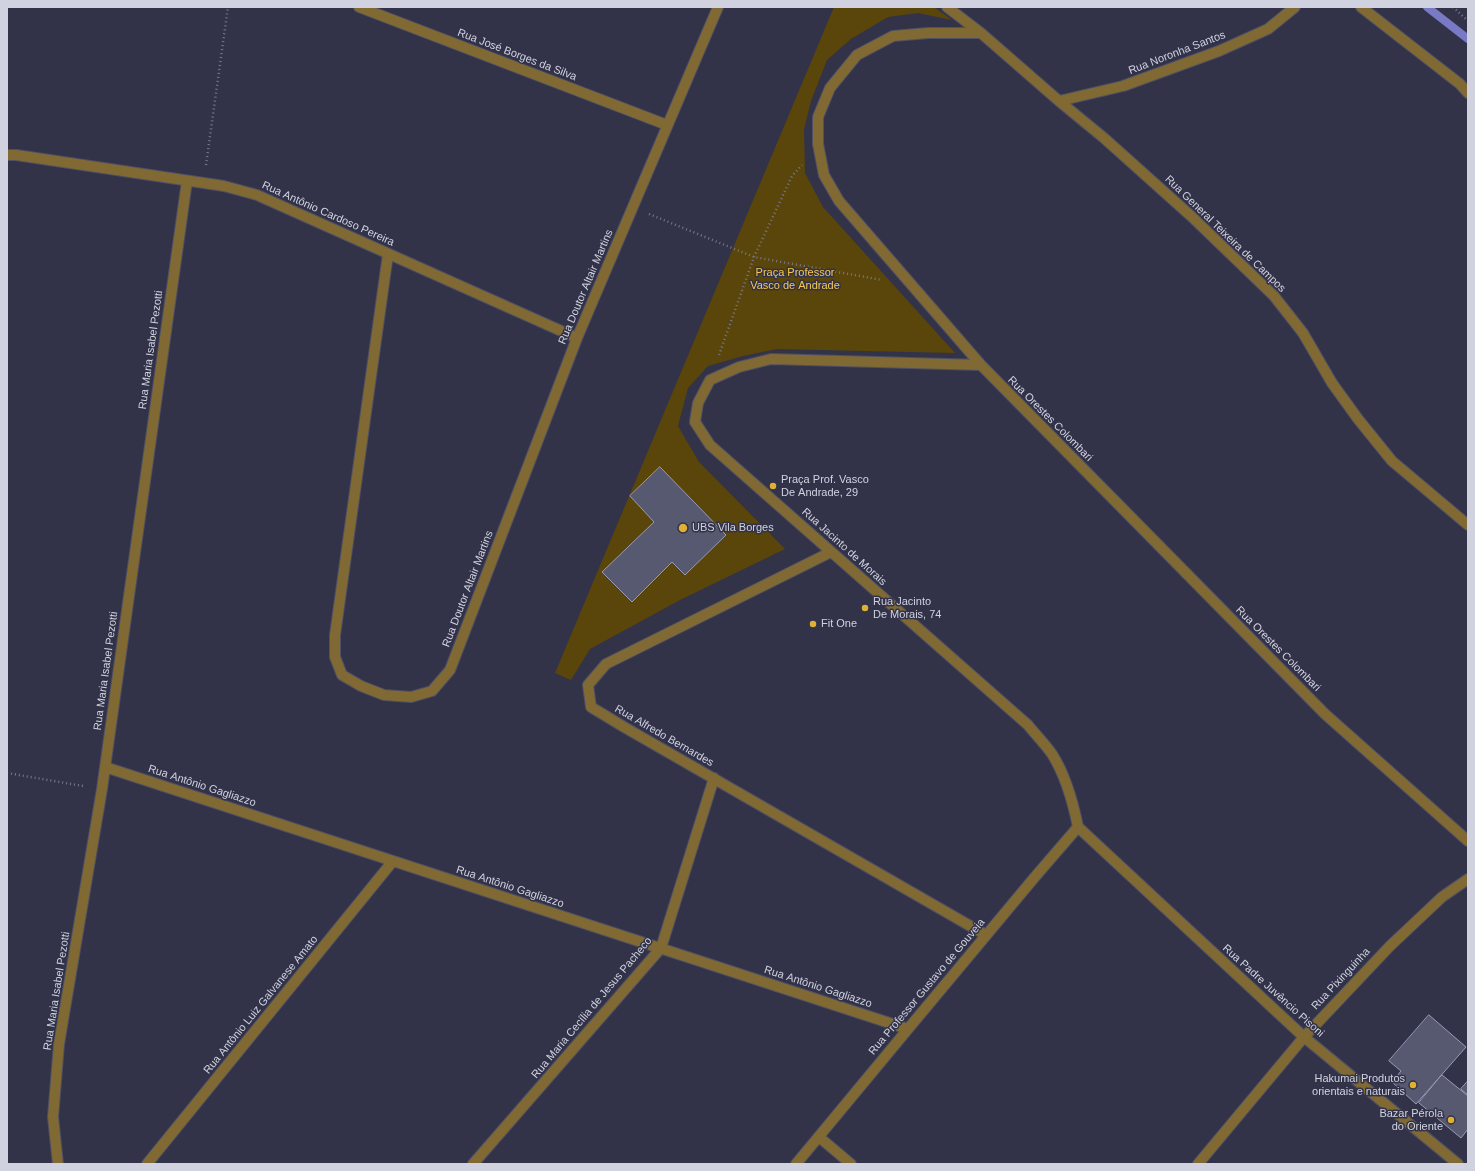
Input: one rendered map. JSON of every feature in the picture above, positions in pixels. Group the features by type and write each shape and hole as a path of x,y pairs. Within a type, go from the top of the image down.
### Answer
{"street":[{"name":"Rua José Borges da Silva","path":"358,7 667,125"},
{"name":"Rua Doutor Altair Martins","path":"388,254 335,635 335,657 342,675 360,686 384,695 411,697 432,691 450,670 577,338 718,7"},
{"name":"Rua General Teixeira de Campos","path":"947,7 1104,138 1191,216 1274,296 1303,333 1332,383 1358,419 1392,461 1468,525"},
{"name":"Rua Noronha Santos","path":"1059,101 1123,86 1219,51 1268,29 1295,7"},
{"path":"1361,7 1460,84 1468,93"},
{"name":"Rua Orestes Colombari","path":"980,33 928,33 893,36 857,56 830,88 818,117 818,144 824,175 838,201 981,366 1325,714 1468,841"},
{"name":"Rua Antônio Cardoso Pereira","path":"7,155 16,155 224,186 257,195 577,338"},
{"name":"Rua Maria Isabel Pezotti","path":"58,1164 53,1117 59,1044 102,789 187,181"},
{"path":"710,380 739,367 771,359 981,366"},
{"name":"Rua Jacinto de Morais","path":"710,380 698,403 695,422 710,445 1028,725 1052,753 1065,778 1078,827"},
{"name":"Rua Alfredo Bernardes","path":"831,552 606,664 588,685 591,707 986,935"},
{"name":"Rua Antônio Gagliazzo","path":"105,767 908,1029"},
{"name":"Rua Maria Cecília de Jesus Pacheco","path":"473,1164 661,948 714,778"},
{"name":"Rua Professor Gustavo de Gouveia","path":"796,1164 986,935 1078,827"},
{"name":"Rua Padre Juvêncio Pisoni","path":"1078,827 1304,1037 1458,1164"},
{"name":"Rua Antônio Luiz Galvanese Amato","path":"147,1164 393,861"},
{"name":"Rua Pixinguinha","path":"1198,1164 1304,1037 1390,946 1442,897 1468,879"},
{"path":"819,1137 851,1164"}],"path":[{"path":"204,183 228,7"},
{"path":"1453,7 1468,21"},
{"path":"710,380 754,257 792,176"},
{"path":"632,207 754,257 911,285"},
{"path":"7,773 102,789"}],"green space":[{"name":"Praça Professor Vasco de Andrade","path":"834,7 934,7 952,20 918,13 888,17 851,39 827,60 811,101 804,129 805,173 823,207 955,353 777,349 743,356 708,366 688,388 678,426 699,462 785,549 680,600 590,649 571,680 555,673"}],"building":[{"name":"UBS Vila Borges","path":"660,467 726,535 685,575 672,562 632,602 602,572 654,522 630,496"},
{"path":"1429,1015 1466,1047 1416,1104 1392,1082 1401,1071 1389,1061"},
{"path":"1442,1075 1468,1096 1468,1129 1461,1138 1419,1103"},
{"path":"1468,1081 1468,1095 1461,1089"}],"waterway":[{"path":"1427,7 1468,39"}],"place":[{"name":"Praça Prof. Vasco De Andrade, 29","path":"773,486"},
{"name":"UBS Vila Borges","path":"683,528"},
{"name":"Rua Jacinto De Morais, 74","path":"865,608"},
{"name":"Fit One","path":"813,624"},
{"name":"Hakumai Produtos orientais e naturais","path":"1413,1085"},
{"name":"Bazar Pérola do Oriente","path":"1451,1120"}]}
